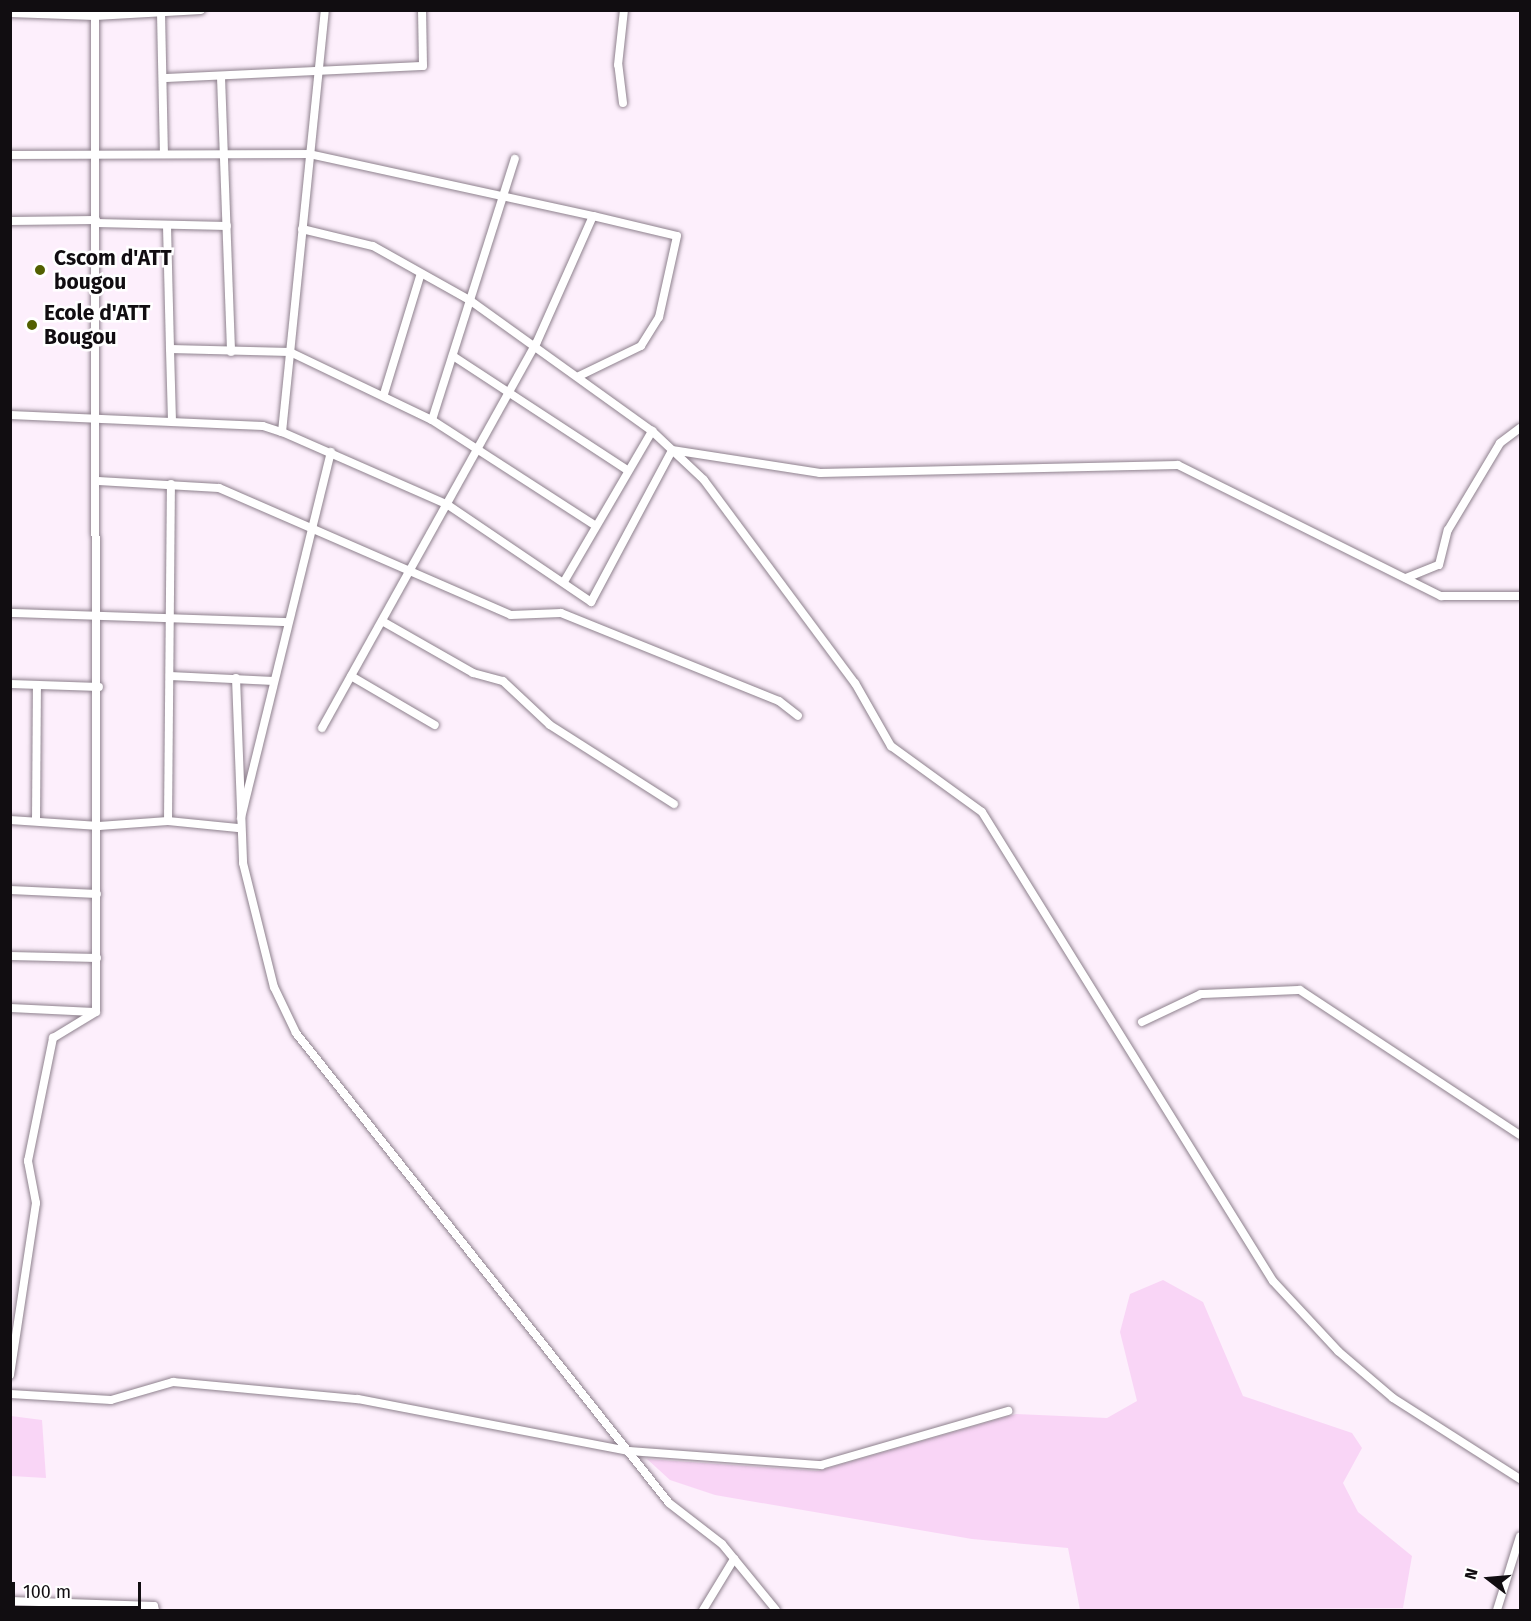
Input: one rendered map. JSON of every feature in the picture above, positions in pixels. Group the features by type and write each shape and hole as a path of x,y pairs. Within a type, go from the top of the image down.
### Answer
{"street":[{"path":"10,13 95,16 201,10"},
{"path":"282,432 325,10"},
{"path":"165,78 423,66 422,10"},
{"path":"623,104 618,65 624,10"},
{"path":"161,13 165,78 164,153"},
{"path":"95,16 99,687 96,1012"},
{"path":"221,77 231,352"},
{"path":"10,155 309,154 677,236 659,317 641,346 579,376"},
{"path":"432,420 514,159"},
{"path":"322,728 536,344 593,216"},
{"path":"10,221 227,226"},
{"path":"167,226 172,421"},
{"path":"302,229 373,246 420,276 471,300 536,344 652,431 704,480 855,683 891,747 982,812 1273,1281 1338,1351 1393,1398 1521,1479"},
{"path":"384,394 420,276"},
{"path":"170,349 290,352 384,394 432,420 593,524"},
{"path":"453,356 510,391 626,469"},
{"path":"10,415 172,421 282,432 448,505 565,580 591,602 672,450"},
{"path":"1406,578 1439,565 1448,531 1500,443 1521,428"},
{"path":"565,580 593,524 652,431"},
{"path":"672,450 820,473 1178,465 1441,596 1521,596"},
{"path":"238,828 309,526 331,452"},
{"path":"98,481 219,488 511,615 561,613 779,701 798,716"},
{"path":"168,821 171,484"},
{"path":"10,613 169,621 287,622"},
{"path":"382,621 473,673 503,681 550,725 674,804"},
{"path":"170,676 274,681"},
{"path":"351,676 435,725"},
{"path":"236,678 238,828 274,987 296,1033 669,1503 734,1558 776,1611"},
{"path":"10,684 99,687"},
{"path":"36,821 37,685"},
{"path":"10,820 99,826 168,821 238,828"},
{"path":"10,890 97,894"},
{"path":"10,956 97,958"},
{"path":"1143,1022 1201,994 1300,990 1521,1135"},
{"path":"10,1008 96,1012"},
{"path":"10,1375 36,1203 28,1161 53,1038 96,1012"},
{"path":"10,1394 111,1400 185,1383 358,1399 629,1451 820,1465 1008,1411"},
{"path":"1497,1611 1521,1536"},
{"path":"703,1611 734,1558"},
{"path":"10,1601 154,1606 155,1611"}],"shaded area":[{"path":"1163,1280 1203,1302 1243,1396 1352,1433 1362,1448 1343,1483 1358,1512 1412,1556 1403,1608 1080,1610 1068,1548 972,1539 715,1495 670,1480 647,1459 818,1471 1016,1414 1107,1418 1137,1401 1120,1332 1130,1294"},
{"path":"11,1416 42,1420 46,1478 11,1476"}],"place":[{"name":"Cscom d'ATT bougou","path":"40,270"},
{"name":"Ecole d'ATT Bougou","path":"32,325"}]}
